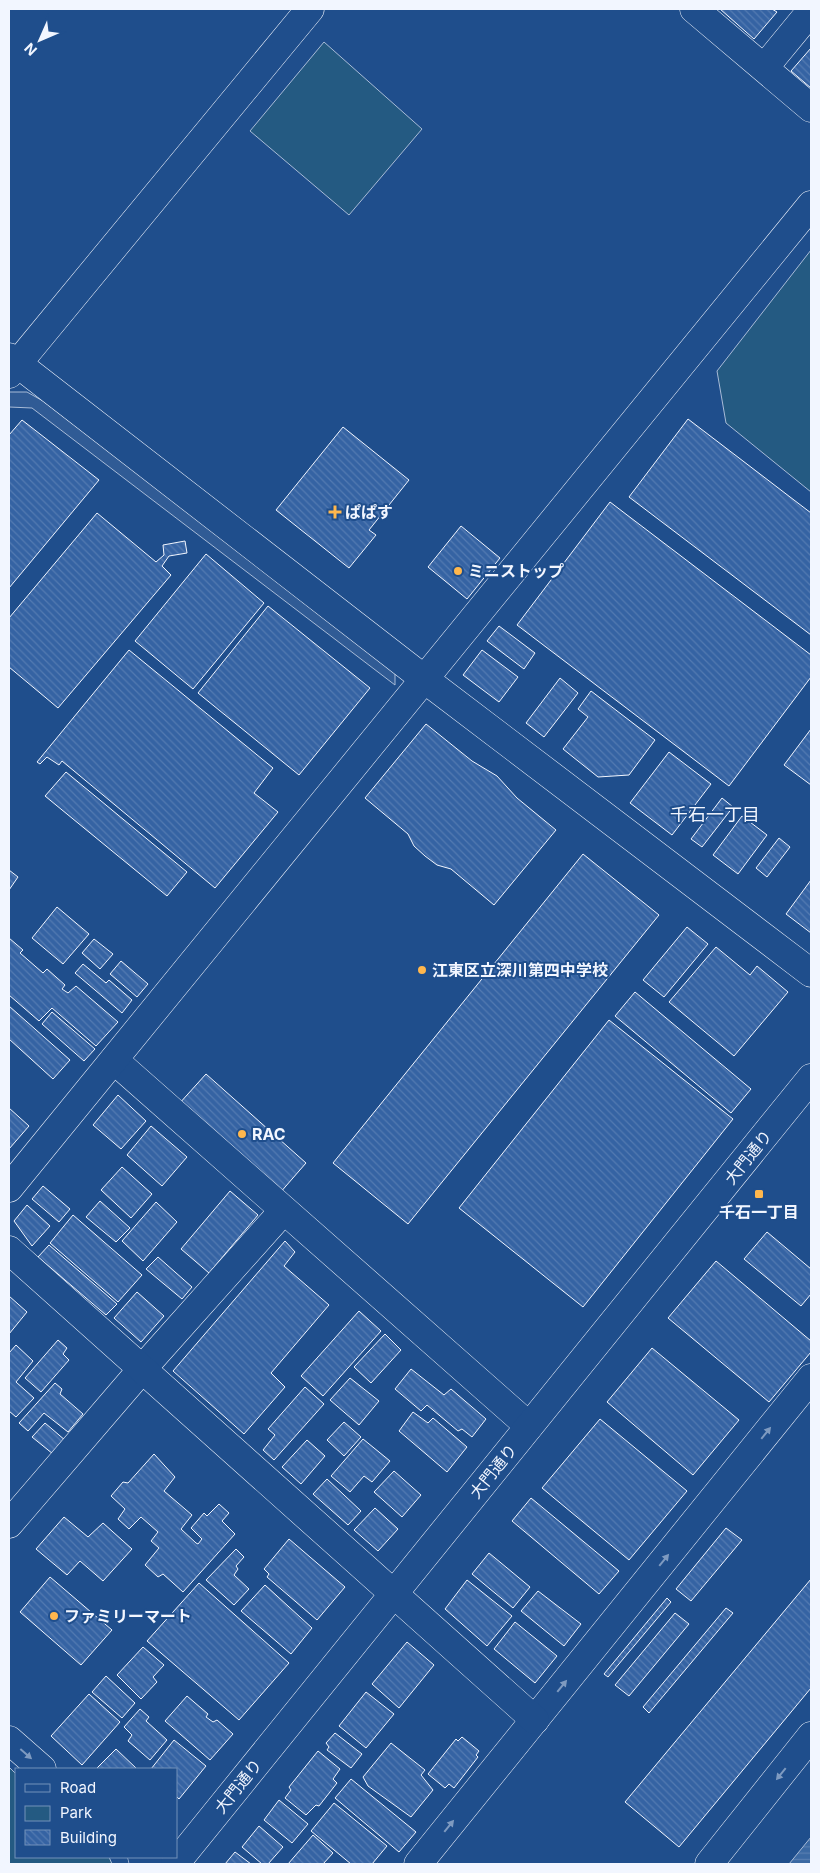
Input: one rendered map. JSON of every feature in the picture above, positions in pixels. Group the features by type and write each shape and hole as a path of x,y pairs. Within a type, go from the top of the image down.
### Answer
{"street":[{"path":"310,9 12,365 811,973"},
{"path":"694,9 811,108"},
{"path":"764,68 811,11"},
{"path":"9,1188 423,678 811,205"},
{"path":"114,1060 529,1426"},
{"name":"大門通り","path":"175,1864 811,1078"},
{"path":"9,1524 143,1368 284,1210"},
{"path":"9,1250 535,1720"},
{"path":"418,1864 811,1378"},
{"path":"708,1864 811,1736"},
{"path":"9,1740 41,1768"}],"green space":[{"path":"324,42 422,129 349,215 250,131"},
{"path":"811,250 811,492 726,423 717,371"},
{"path":"9,1767 15,1773 15,1858 109,1858 112,1864 9,1864"}],"shaded area":[{"path":"9,392 27,392 43,401 395,671 395,685 32,408 9,407"},
{"path":"811,1837 811,1864 789,1864"}],"building":[{"path":"720,9 772,9 777,12 754,39"},
{"path":"811,48 811,88 791,71"},
{"path":"688,419 811,513 811,635 629,497"},
{"path":"22,420 99,480 9,588 9,435"},
{"path":"343,427 409,480 369,530 376,535 349,568 276,510"},
{"path":"610,502 811,655 811,677 729,786 517,625"},
{"path":"97,513 156,562 164,555 163,545 185,541 187,553 169,556 162,566 171,575 58,708 9,667 9,618"},
{"path":"461,526 500,558 467,599 428,567"},
{"path":"206,554 264,603 193,689 135,641"},
{"path":"268,606 370,688 299,775 198,693"},
{"path":"499,626 535,653 524,669 487,641"},
{"path":"129,650 273,768 254,793 278,812 215,888 62,761 59,765 47,757 40,764 37,762"},
{"path":"482,650 518,677 499,702 463,675"},
{"path":"560,678 578,693 544,737 526,723"},
{"path":"591,691 655,740 629,775 598,777 563,749 588,717 578,709"},
{"path":"426,724 472,761 497,776 517,798 556,830 494,905 451,869 437,865 425,856 414,846 408,834 365,798"},
{"path":"811,729 811,785 784,765"},
{"path":"669,752 711,784 672,835 630,803"},
{"path":"66,772 187,872 167,896 45,796"},
{"path":"722,798 733,807 702,847 691,839"},
{"path":"742,816 767,835 738,874 713,855"},
{"path":"779,838 790,847 767,877 756,868"},
{"path":"583,854 659,915 408,1224 333,1163"},
{"path":"9,870 18,877 9,890"},
{"path":"811,880 811,933 786,914"},
{"path":"57,907 89,934 63,964 32,938"},
{"path":"687,927 708,944 664,997 643,980"},
{"path":"9,938 23,950 20,953 43,973 47,969 65,985 62,989 68,993 76,986 118,1022 96,1046 52,1008 39,1021 9,995"},
{"path":"94,939 113,954 100,969 82,953"},
{"path":"716,947 750,975 757,966 788,992 734,1056 669,1002"},
{"path":"121,961 148,984 137,997 110,974"},
{"path":"83,964 106,983 109,980 132,1000 122,1013 75,973"},
{"path":"635,992 751,1089 731,1113 615,1016"},
{"path":"9,1006 70,1060 53,1079 9,1039"},
{"path":"52,1012 95,1049 84,1061 42,1024"},
{"path":"609,1020 733,1119 583,1307 459,1208"},
{"name":"RAC","path":"206,1074 306,1163 279,1194 178,1105"},
{"path":"118,1095 146,1121 121,1149 93,1125"},
{"path":"9,1108 29,1126 9,1149"},
{"path":"151,1126 187,1157 162,1186 127,1155"},
{"path":"122,1167 152,1194 131,1218 101,1190"},
{"path":"43,1186 70,1209 59,1222 32,1199"},
{"path":"230,1191 258,1215 209,1273 181,1249"},
{"path":"100,1201 130,1228 116,1242 86,1217"},
{"path":"156,1202 177,1222 143,1261 122,1241"},
{"path":"27,1205 50,1226 32,1246 14,1221"},
{"path":"73,1215 142,1275 118,1302 50,1243"},
{"path":"767,1232 811,1269 811,1294 801,1306 744,1259"},
{"path":"285,1241 295,1252 284,1266 329,1305 271,1373 285,1387 244,1434 173,1371"},
{"path":"49,1245 117,1304 106,1315 38,1257"},
{"path":"158,1257 192,1287 182,1299 146,1269"},
{"path":"716,1261 811,1341 811,1352 769,1402 668,1318"},
{"path":"137,1292 164,1316 141,1342 114,1318"},
{"path":"9,1296 27,1312 9,1334"},
{"path":"359,1311 381,1331 323,1396 301,1376"},
{"path":"385,1334 401,1350 371,1383 354,1367"},
{"path":"58,1340 67,1348 63,1354 69,1360 41,1392 25,1378"},
{"path":"16,1345 33,1361 16,1382 34,1398 16,1417 9,1411 9,1353"},
{"path":"652,1348 739,1420 693,1475 607,1402"},
{"path":"411,1369 444,1395 451,1389 486,1419 472,1437 462,1429 458,1431 427,1405 421,1411 395,1389"},
{"path":"350,1378 379,1401 359,1425 330,1400"},
{"path":"55,1383 62,1389 60,1394 83,1414 68,1432 44,1413 28,1431 19,1423"},
{"path":"305,1387 324,1404 274,1460 263,1450 275,1435 268,1429"},
{"path":"413,1412 428,1423 433,1418 467,1447 447,1472 399,1431"},
{"path":"600,1419 687,1491 629,1560 542,1488"},
{"path":"344,1422 361,1437 344,1456 327,1440"},
{"path":"45,1423 66,1441 53,1454 32,1437"},
{"path":"363,1439 390,1461 372,1482 364,1476 350,1492 331,1476"},
{"path":"307,1440 325,1456 301,1484 282,1467"},
{"path":"154,1454 175,1477 164,1491 192,1515 181,1529 198,1544 202,1539 191,1528 204,1513 207,1516 219,1504 229,1513 222,1521 235,1534 183,1592 163,1574 158,1577 145,1565 159,1548 151,1541 158,1532 141,1517 129,1529 118,1519 125,1509 111,1496 123,1482 128,1483"},
{"path":"394,1471 421,1495 402,1517 374,1492"},
{"path":"327,1479 361,1511 348,1525 313,1494"},
{"path":"531,1498 619,1571 599,1594 512,1521"},
{"path":"375,1508 398,1529 378,1551 354,1530"},
{"path":"64,1517 88,1537 103,1523 132,1549 103,1581 80,1561 67,1575 36,1549"},
{"path":"726,1528 742,1540 691,1601 676,1589"},
{"path":"289,1539 345,1587 317,1620 267,1577 269,1574 264,1569"},
{"path":"236,1549 244,1557 236,1566 238,1569 234,1575 249,1589 234,1605 206,1580"},
{"path":"489,1553 530,1587 513,1608 472,1574"},
{"path":"50,1577 112,1630 81,1665 20,1612"},
{"path":"811,1579 811,1688 679,1847 625,1802"},
{"path":"467,1580 512,1616 487,1646 445,1609"},
{"path":"199,1583 289,1663 239,1720 147,1641"},
{"path":"265,1585 312,1628 291,1654 241,1611"},
{"path":"538,1591 581,1624 564,1646 521,1611"},
{"path":"667,1598 671,1602 608,1677 604,1674"},
{"path":"726,1608 733,1613 649,1713 643,1707"},
{"path":"675,1613 689,1624 629,1696 615,1685"},
{"path":"515,1622 557,1656 535,1683 494,1649"},
{"path":"407,1642 434,1665 399,1708 372,1684"},
{"path":"143,1647 164,1665 153,1677 157,1682 141,1699 117,1675"},
{"path":"106,1676 135,1703 122,1718 92,1692"},
{"path":"366,1692 394,1714 366,1748 339,1726"},
{"path":"89,1694 120,1722 82,1765 51,1736"},
{"path":"187,1696 208,1714 206,1717 213,1722 217,1720 233,1734 210,1760 165,1721"},
{"path":"140,1709 149,1717 146,1721 167,1740 150,1760 128,1741 132,1735 124,1727"},
{"path":"335,1733 362,1754 351,1768 327,1750 329,1747 326,1743"},
{"path":"462,1737 479,1751 476,1755 478,1757 454,1788 449,1784 445,1788 428,1774 456,1739 458,1741"},
{"path":"174,1740 206,1766 179,1799 178,1768 152,1768"},
{"path":"391,1743 425,1770 421,1775 433,1790 411,1817 368,1786 363,1777"},
{"path":"116,1749 136,1768 97,1768"},
{"path":"318,1751 340,1769 333,1779 337,1783 319,1806 316,1805 306,1815 285,1798 291,1790 289,1787"},
{"path":"351,1779 416,1832 399,1852 335,1798"},
{"path":"279,1800 308,1824 292,1843 264,1820"},
{"path":"334,1803 387,1846 372,1864 351,1864 311,1831"},
{"path":"259,1826 283,1847 268,1864 262,1864 242,1847"},
{"path":"313,1835 333,1853 323,1864 288,1864"},
{"path":"235,1852 251,1864 225,1864"}],"place":[{"name":"ぱぱす","path":"335,512"},
{"name":"ミニストップ","path":"458,571"},
{"name":"江東区立深川第四中学校","path":"422,970"},
{"name":"RAC","path":"242,1134"},
{"name":"千石一丁目","path":"759,1194"},
{"name":"ファミリーマート","path":"54,1616"}],"district":[{"name":"千石一丁目","path":"715,815"}]}
